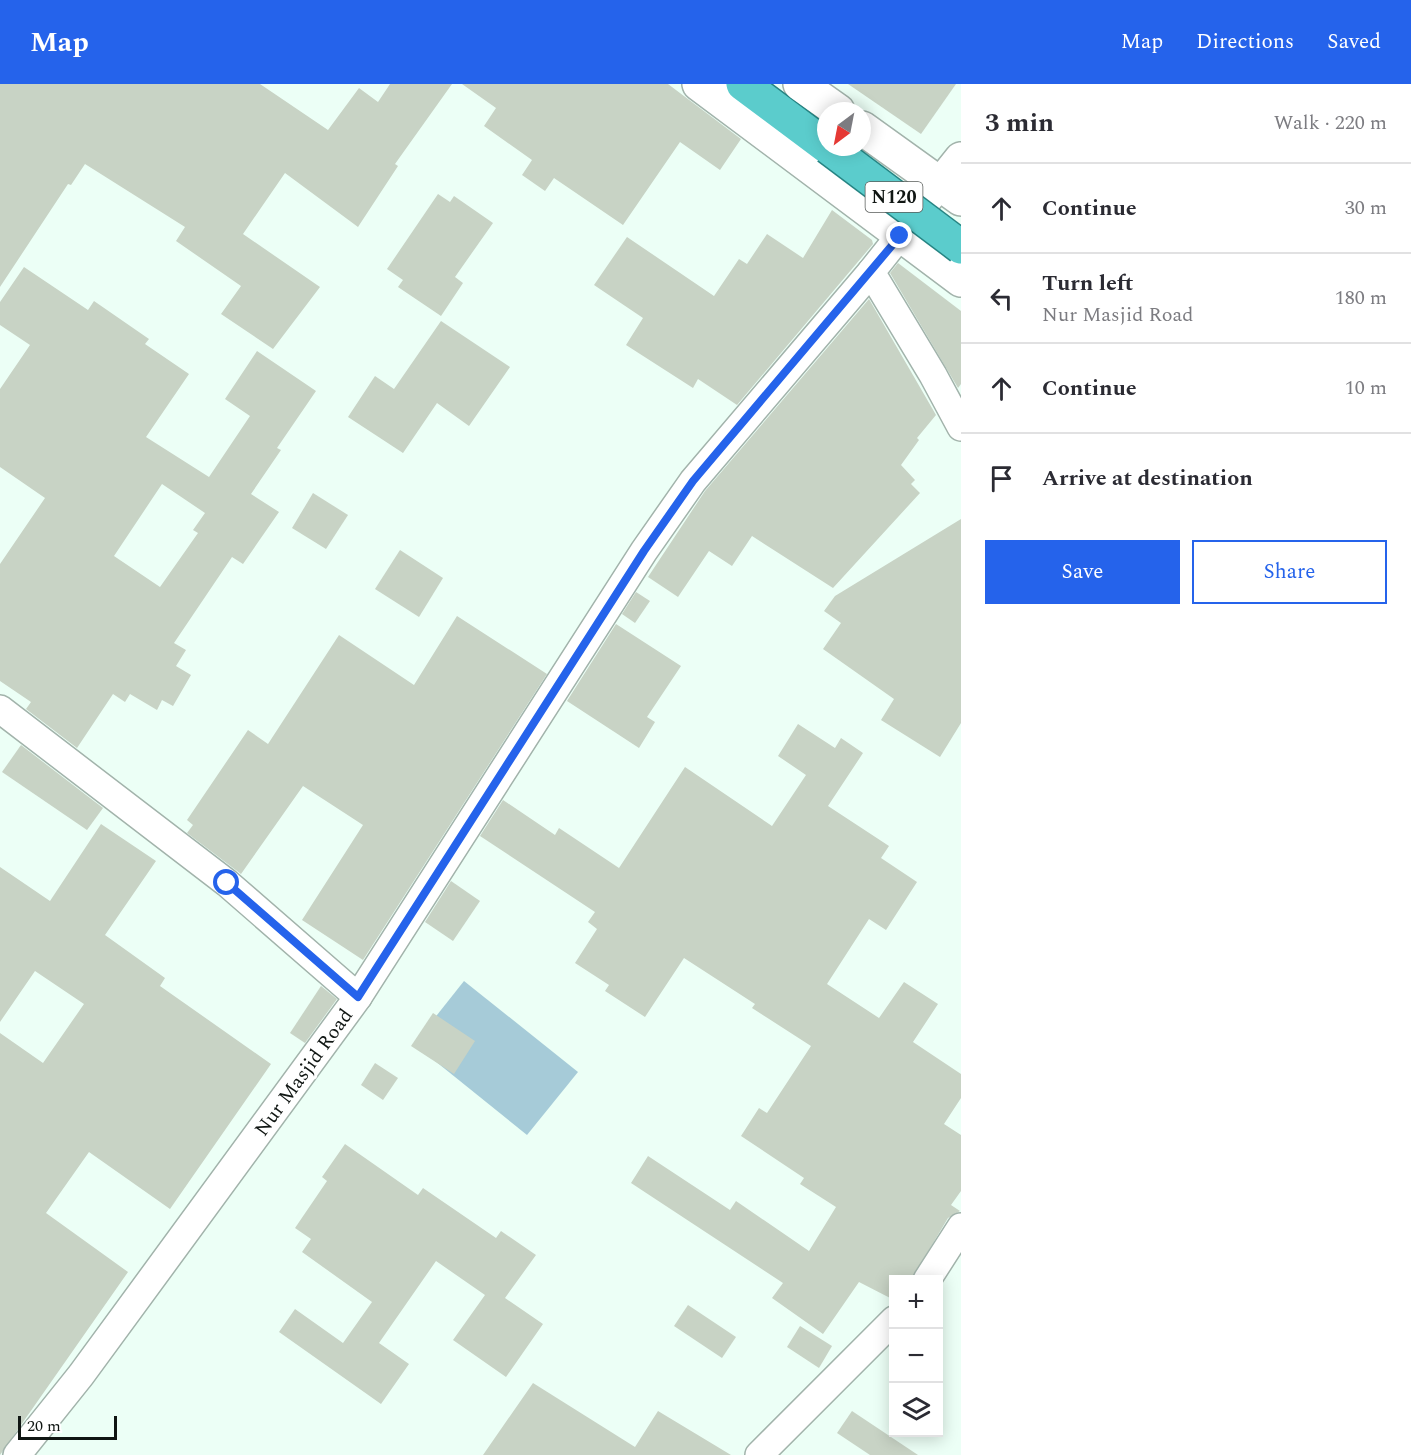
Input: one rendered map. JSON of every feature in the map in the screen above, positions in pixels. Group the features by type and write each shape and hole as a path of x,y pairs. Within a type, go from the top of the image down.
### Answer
{"highway":[{"name":"N120","path":"743,84 817,139"},
{"name":"N120","path":"840,156 961,247"}],"street":[{"path":"699,84 961,280"},
{"path":"800,84 825,102"},
{"path":"871,133 954,180"},
{"name":"Nur Masjid Road","path":"17,1455 81,1375 358,997 644,551 693,481 900,236 954,180"},
{"path":"871,272 933,375 961,427"},
{"path":"0,709 227,883 358,997"},
{"path":"930,1275 961,1227"},
{"path":"759,1455 889,1325"}],"water":[{"path":"464,981 578,1072 527,1135 414,1044"}],"building":[{"path":"0,84 260,84 328,130 359,88 378,102 390,84 452,84 395,164 398,166 358,227 285,173 243,234 320,287 273,349 221,314 241,286 176,241 185,227 85,164 71,185 68,184 0,287"},
{"path":"462,84 668,84 741,139 720,170 680,142 623,225 554,178 545,191 522,175 532,160 484,126 496,108"},
{"path":"848,84 956,84 921,134"},
{"path":"438,194 450,202 454,196 493,223 455,277 463,283 441,316 398,287 403,280 387,269"},
{"path":"832,210 872,240 873,244 737,405 698,379 693,388 626,345 643,318 594,285 627,237 714,296 739,259 747,264 767,234 803,258"},
{"path":"898,263 961,311 961,384 958,388 890,273"},
{"path":"24,267 88,310 94,301 149,339 145,344 189,374 146,437 209,477 250,416 225,399 257,351 316,391 277,448 281,450 251,494 279,512 243,564 232,557 174,643 186,650 176,666 191,675 173,706 162,700 157,710 130,694 125,702 113,694 77,748 26,709 31,702 0,681 0,564 45,498 0,467 0,389 30,345 0,325 0,302","holes":["162,484 205,513 193,530 198,533 160,587 114,556"]},
{"path":"869,299 936,415 917,438 919,440 901,465 915,480 911,484 920,493 833,588 752,536 732,566 709,551 678,597 648,577 705,491"},
{"path":"441,321 510,367 469,426 437,403 403,453 348,417 375,376 394,389"},
{"path":"313,493 348,515 326,549 292,528"},
{"path":"961,519 961,723 940,757 881,720 894,699 823,649 841,623 824,611 835,596"},
{"path":"400,550 443,578 419,617 375,589"},
{"path":"636,592 650,601 635,623 622,614"},
{"path":"457,616 547,674 363,960 302,920 363,825 303,786 241,874 187,833 193,825 187,820 248,730 268,744 339,635 414,685"},
{"path":"616,624 681,666 647,717 655,722 639,748 567,701"},
{"path":"798,724 835,748 841,738 863,753 828,806 889,846 881,858 917,882 886,930 869,919 827,984 879,1018 904,982 938,1004 913,1042 961,1074 961,1098 944,1124 961,1135 961,1191 951,1205 960,1211 948,1218 914,1275 889,1275 889,1297 859,1282 823,1334 772,1298 783,1283 631,1183 648,1156 730,1210 736,1201 809,1251 836,1207 800,1184 804,1178 741,1136 759,1108 767,1113 811,1046 752,1008 755,1004 684,958 645,1017 605,991 609,985 575,963 597,929 588,922 595,912 480,836 503,800 555,835 559,828 619,868 685,767 772,826 806,775 778,756"},
{"path":"21,745 103,808 87,830 2,772"},
{"path":"101,824 156,861 105,935 165,978 160,986 271,1064 170,1209 89,1152 46,1213 128,1272 0,1455 0,1033 43,1063 84,1004 35,971 0,1022 0,867 50,901"},
{"path":"451,881 480,901 453,941 425,922"},
{"path":"321,986 337,999 305,1043 290,1033"},
{"path":"433,1013 475,1041 454,1074 411,1046"},
{"path":"375,1063 398,1078 383,1100 361,1085"},
{"path":"345,1144 418,1195 423,1188 496,1238 501,1231 536,1255 505,1298 543,1324 506,1377 453,1340 485,1295 436,1261 379,1343 409,1364 381,1404 279,1332 295,1309 343,1343 372,1302 302,1252 311,1239 295,1228 327,1181 322,1177"},
{"path":"688,1305 736,1337 722,1358 674,1326"},
{"path":"800,1326 832,1346 819,1368 787,1347"},
{"path":"533,1383 635,1447 658,1411 731,1455 483,1455"},
{"path":"852,1411 918,1455 870,1455 837,1433"}],"route":[{"path":"227,883 358,997 644,551 693,481 900,236"}]}
